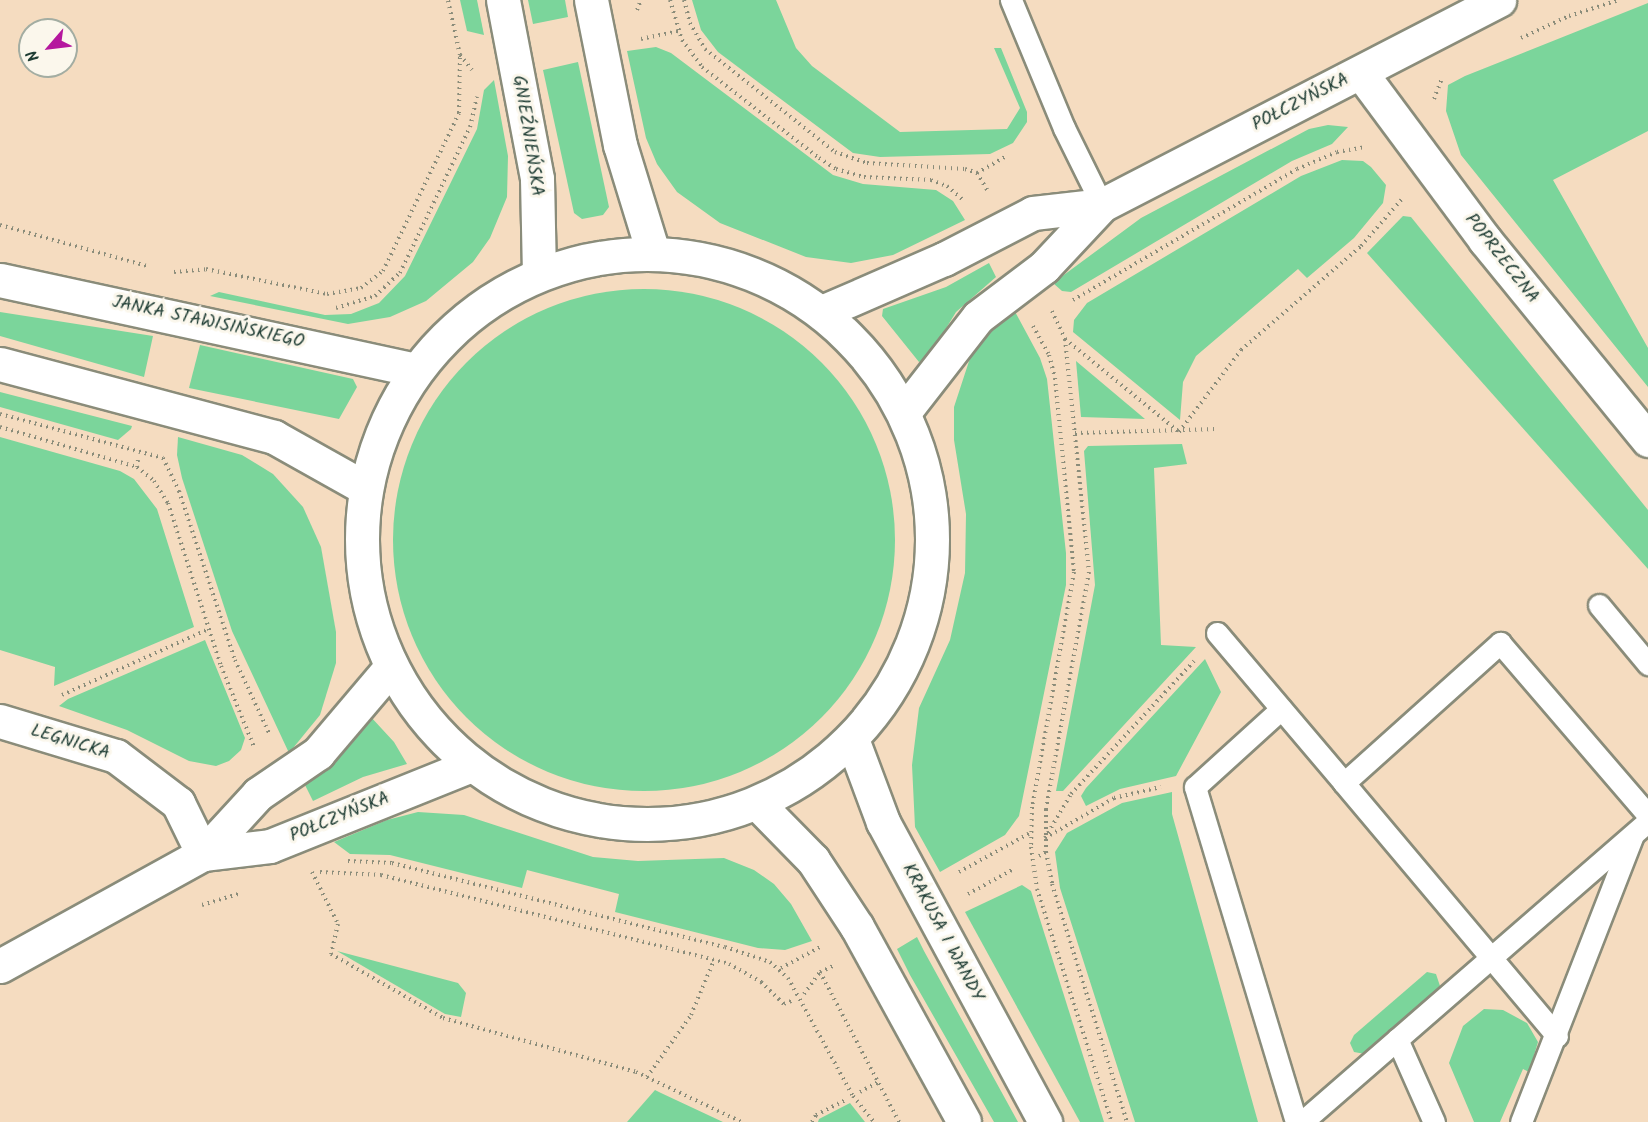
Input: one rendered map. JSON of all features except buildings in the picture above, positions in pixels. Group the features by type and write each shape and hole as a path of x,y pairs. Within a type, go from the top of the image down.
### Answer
{"street":[{"name":"GNIEŹNIEŃSKA","path":"503,0 537,179 539,273"},
{"path":"591,0 620,145 653,252"},
{"name":"POŁCZYŃSKA","path":"904,412 978,317 1044,267 1102,205 1499,0"},
{"name":"POPRZECZNA","path":"1361,73 1485,240 1648,440"},
{"name":"POŁCZYŃSKA","path":"822,312 944,259 1034,213 1102,205"},
{"path":"653,252 713,260 771,280 822,312 869,357 904,412 927,478 933,549 922,618 904,661 894,683 852,739 808,775 758,803 700,820 639,825 580,817 523,797 472,765 426,720 391,667 374,625 364,579 360,534 365,488 383,426 416,370 450,330 492,297 539,273 595,257 653,252"},
{"name":"JANKA STAWISIŃSKIEGO","path":"0,280 416,370"},
{"path":"0,364 274,437 365,488"},
{"name":"POŁCZYŃSKA","path":"0,966 203,854 258,794 318,753 391,667"},
{"name":"LEGNICKA","path":"0,721 116,756 178,803 203,854"},
{"name":"KRAKUSA I WANDY","path":"852,739 883,822 1046,1122"},
{"name":"POŁCZYŃSKA","path":"203,854 270,846 472,765"},
{"path":"758,803 813,860 857,927 964,1122"}],"lane":[{"path":"1011,0 1064,128 1102,205"},
{"path":"1599,605 1648,664"},
{"path":"1217,633 1557,1036"},
{"path":"1344,783 1500,643 1648,815"},
{"path":"1281,709 1195,787 1296,1122"},
{"path":"1302,1122 1641,828"},
{"path":"1521,1122 1641,828"},
{"path":"1397,1039 1434,1122"}],"path":[{"path":"168,272 195,273 206,269 327,294 361,288 383,271 459,113 460,55 448,0"},
{"path":"670,0 679,31 702,68 828,164 864,177 931,180 948,186 969,208"},
{"path":"684,0 690,23 705,50 843,156 867,163 927,164 977,173 1006,156"},
{"path":"1515,41 1569,16 1618,0"},
{"path":"636,40 679,31"},
{"path":"1430,108 1443,77 1453,72"},
{"path":"326,308 367,301 400,273 470,127 477,86"},
{"path":"1066,304 1297,169 1337,152 1371,147"},
{"path":"1179,432 1240,350 1361,246 1409,192"},
{"path":"0,225 157,269"},
{"path":"1059,308 1053,312 1065,339 1088,587 1048,798 1046,852 1052,884 1127,1122"},
{"path":"1032,324 1049,355 1055,378 1074,572 1033,796 1030,833 1037,889 1112,1122"},
{"path":"1065,339 1179,432"},
{"path":"0,414 163,458 179,491 235,660 273,740"},
{"path":"0,427 137,467 154,481 168,503 209,629 255,751"},
{"path":"1075,433 1179,432 1215,429"},
{"path":"137,467 138,460"},
{"path":"59,697 209,629"},
{"path":"1045,838 1071,794 1217,633"},
{"path":"1045,838 1114,798 1174,784 1195,787"},
{"path":"954,875 1030,833"},
{"path":"1039,856 1046,852"},
{"path":"342,860 392,863 725,947 781,968 853,1096 874,1122"},
{"path":"965,896 1012,870"},
{"path":"742,1122 647,1077 602,1060 443,1018 331,954 338,924 311,871 381,875 714,960 747,972 784,1004 791,1001"},
{"path":"781,968 825,944"},
{"path":"647,1077 691,1015 714,960"},
{"path":"804,994 820,972 827,969"},
{"path":"820,972 899,1122"},
{"path":"860,1092 878,1082"},
{"path":"812,1122 816,1115 847,1099"}],"green space":[{"path":"460,0 477,0 484,35 467,31"},
{"path":"528,0 565,0 568,17 533,24"},
{"path":"692,0 776,0 796,48 812,66 900,132 1007,129 1020,108 994,48 1001,48 1027,112 1027,122 1013,143 990,154 880,157 853,153 718,52 701,30"},
{"path":"1648,3 1648,131 1553,180 1648,348 1648,387 1461,155 1446,111 1448,85 1465,76"},
{"path":"656,47 671,53 833,175 863,184 936,190 953,201 965,220 893,255 851,263 806,257 720,223 677,192 657,164 646,138 627,51"},
{"path":"578,62 609,207 603,215 582,219 574,213 543,70"},
{"path":"494,80 508,156 507,197 490,238 473,262 426,301 390,317 348,324 210,296 219,292 325,315 351,314 379,303 405,276 477,129 484,90"},
{"path":"1328,125 1348,127 1332,144 1292,161 1071,292 1062,291 1053,283 1141,218 1309,129"},
{"path":"1342,160 1363,161 1371,167 1386,185 1383,203 1354,238 1307,278 1298,269 1196,356 1183,382 1180,420 1073,332 1074,320 1087,303 1301,176"},
{"path":"1403,216 1411,217 1648,510 1648,569 1367,253"},
{"path":"989,263 996,277 956,312 928,358 919,362 882,316 883,309 946,287"},
{"path":"644,289 693,294 740,308 783,331 821,363 853,401 876,444 890,491 895,540 890,589 876,636 853,679 821,717 783,749 740,772 693,786 644,791 595,786 548,772 505,749 467,717 435,679 412,636 398,589 393,540 398,491 412,444 435,401 467,363 505,331 548,308 595,294"},
{"path":"1013,308 1040,358 1047,379 1066,553 1066,585 1019,816 1005,835 940,872 915,827 912,765 919,708 950,640 965,573 966,514 954,440 954,407 972,352 985,333"},
{"path":"0,312 153,336 144,377 0,336"},
{"path":"200,345 353,379 357,387 339,419 189,388"},
{"path":"1076,361 1145,419 1081,417"},
{"path":"0,392 132,426 118,440 0,407"},
{"path":"0,437 120,471 134,479 157,509 194,627 54,686 55,667 0,650"},
{"path":"178,437 242,455 273,474 303,507 321,547 336,632 336,663 320,715 289,753 232,631 182,478 177,455"},
{"path":"1182,444 1187,464 1154,468 1161,645 1196,647 1063,791 1056,791 1095,585 1084,451 1088,446"},
{"path":"205,640 245,738 241,750 229,761 216,766 189,761 127,730 59,706 68,699"},
{"path":"1205,659 1221,692 1176,776 1120,789 1086,806 1081,796 1086,788"},
{"path":"370,716 394,742 407,764 363,777 313,801 305,785"},
{"path":"1172,792 1172,814 1258,1122 1135,1122 1060,888 1055,852 1067,833 1122,803"},
{"path":"418,812 464,815 593,857 638,861 724,858 754,870 774,884 791,904 812,941 785,950 758,948 615,912 619,894 527,870 522,888 390,855 350,854 334,842 387,820"},
{"path":"1022,885 1031,891 1104,1122 1080,1122 965,912"},
{"path":"917,937 1018,1122 994,1122 910,975 897,949"},
{"path":"337,951 458,983 466,993 461,1017 445,1014"},
{"path":"1427,972 1436,974 1441,989 1365,1054 1354,1052 1350,1043 1354,1035"},
{"path":"1484,1009 1503,1010 1527,1023 1538,1042 1529,1072 1523,1069 1500,1122 1474,1122 1449,1063 1463,1026"},
{"path":"655,1090 661,1093 723,1122 627,1122"},
{"path":"850,1103 865,1122 818,1122 819,1119"}]}
